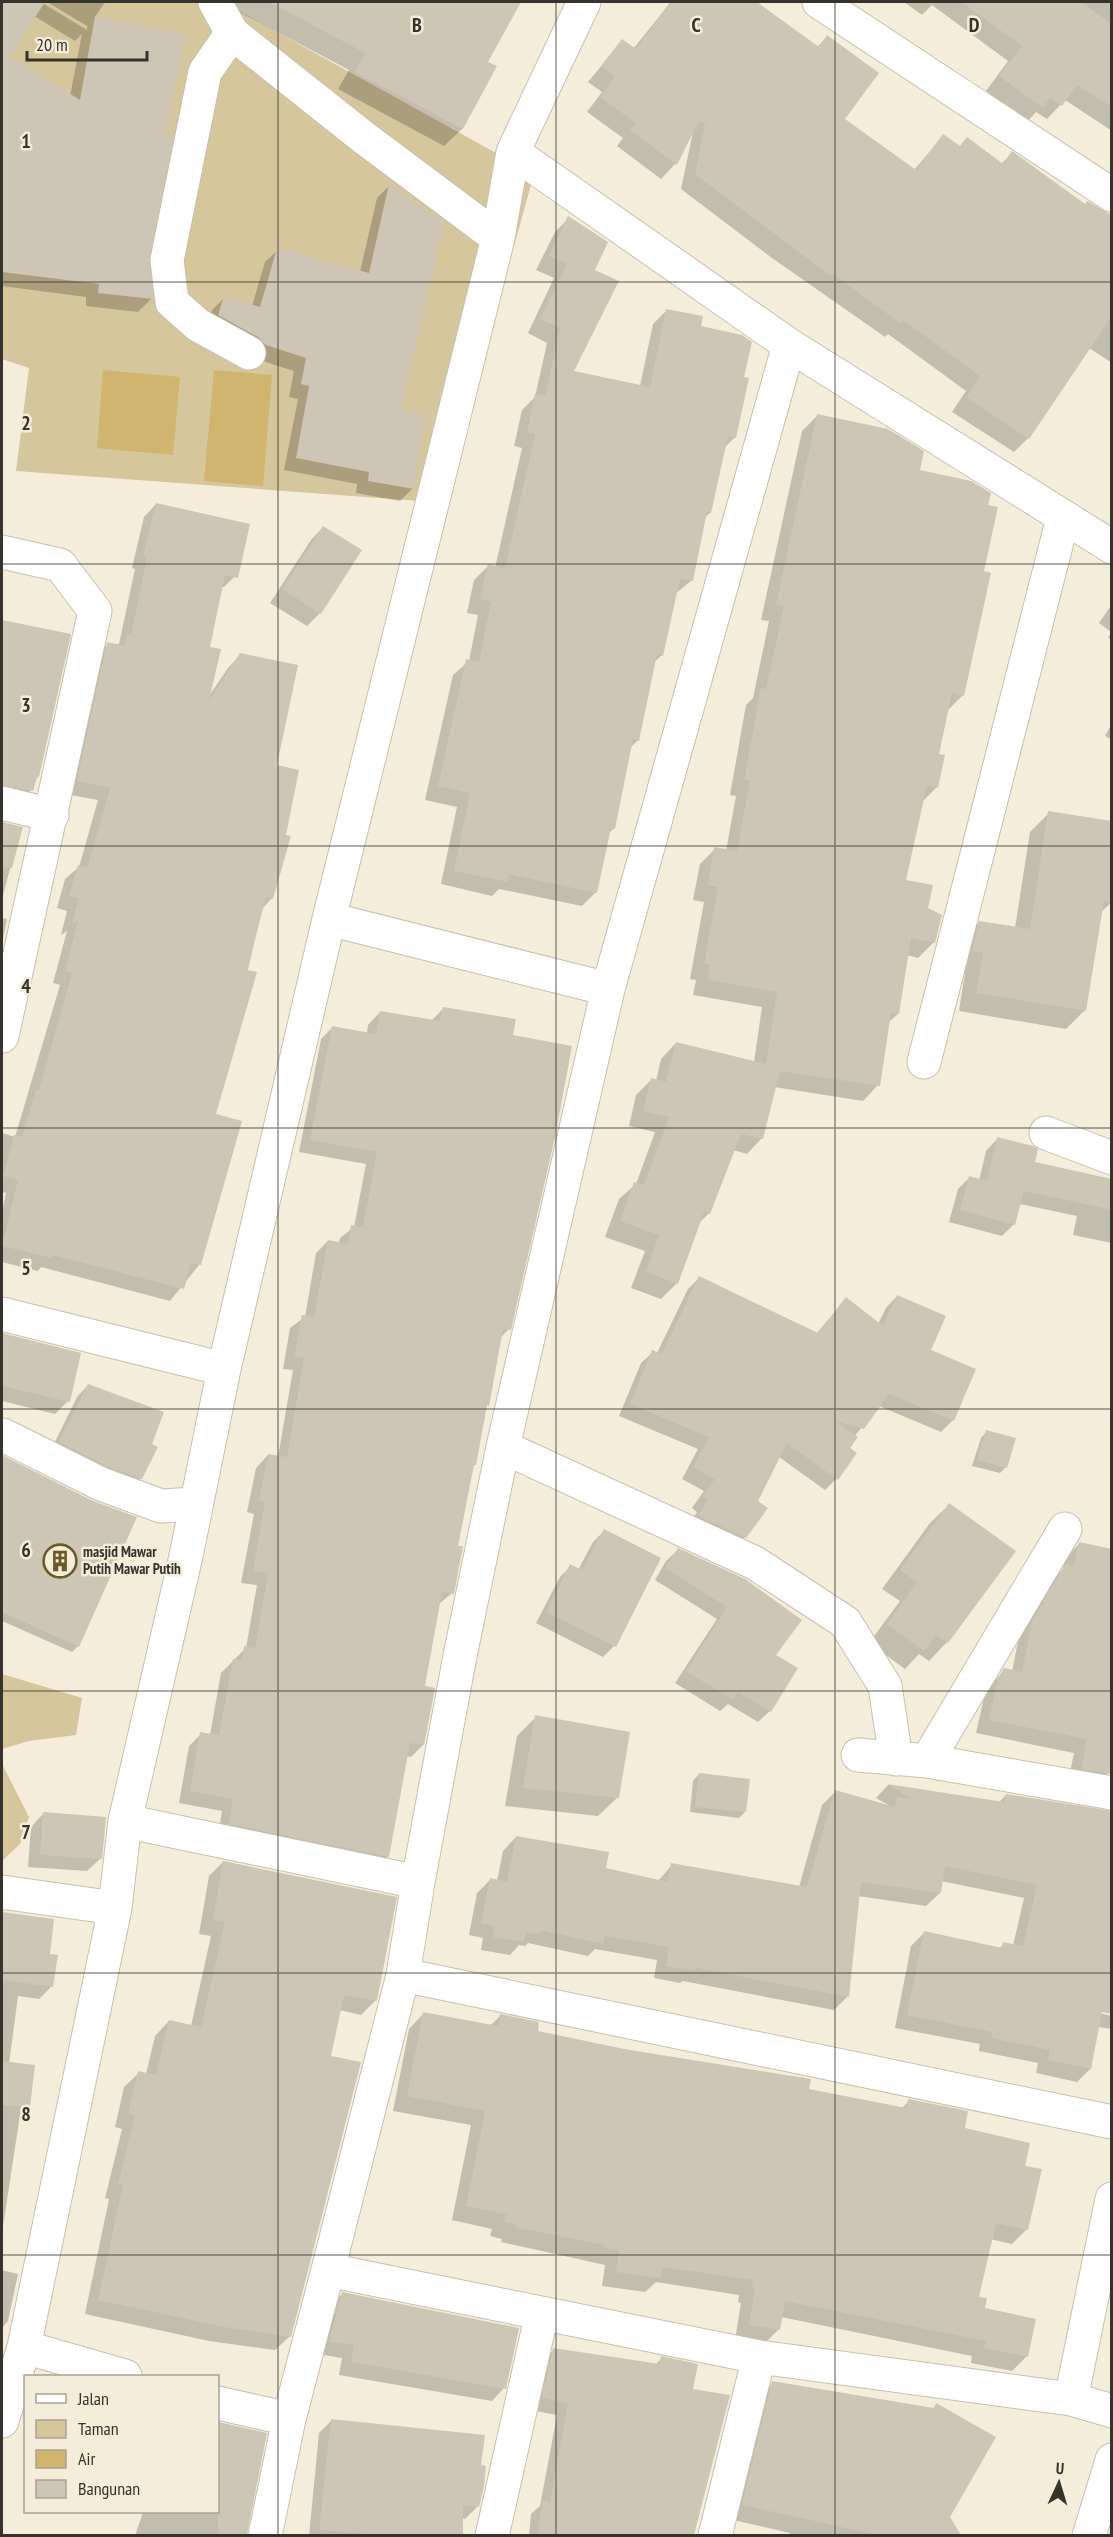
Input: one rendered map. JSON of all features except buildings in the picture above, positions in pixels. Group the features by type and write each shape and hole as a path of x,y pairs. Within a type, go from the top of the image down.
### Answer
{"street":[{"path":"215,2 232,33 363,137 498,238"},
{"path":"2,2421 24,2347 115,1908 125,1821 224,1369 329,919 498,238 513,152 584,2"},
{"path":"819,2 1112,195"},
{"path":"232,33 205,72 167,260 172,302 198,325 249,353"},
{"path":"513,152 789,345 1112,547"},
{"path":"265,2535 289,2419 403,1975 460,1656 502,1447 608,989 789,345"},
{"path":"924,1062 1064,518"},
{"path":"2,552 60,565 95,611 52,815 2,1027"},
{"path":"2,803 52,815"},
{"path":"329,919 608,989"},
{"path":"1046,1133 1112,1158"},
{"path":"2,1314 224,1369"},
{"path":"3,1435 101,1484 161,1506 196,1504"},
{"path":"502,1447 755,1563 845,1622 885,1686 912,1760"},
{"path":"912,1760 1065,1529"},
{"path":"858,1755 912,1760 1112,1793"},
{"path":"125,1821 418,1882"},
{"path":"2,1892 115,1908"},
{"path":"403,1975 1112,2122"},
{"path":"1071,2399 1112,2199"},
{"path":"328,2270 759,2357 1071,2399 1112,2411"},
{"path":"492,2535 542,2313"},
{"path":"24,2347 122,2375"},
{"path":"716,2535 759,2357"},
{"path":"219,2403 289,2419"},
{"path":"1089,2535 1112,2460"}],"green space":[{"path":"2,2 223,2 534,174 446,491 446,503 16,471 29,368 2,359"},
{"path":"2,1674 82,1698 76,1735 29,1741 2,1749"},
{"path":"2,1764 29,1817 20,1844 2,1861"}],"water":[{"path":"103,370 180,377 173,455 97,448"},
{"path":"214,370 272,375 263,486 204,481"}],"place":[{"name":"masjid Mawar Putih Mawar Putih","path":"60,1561"}]}
